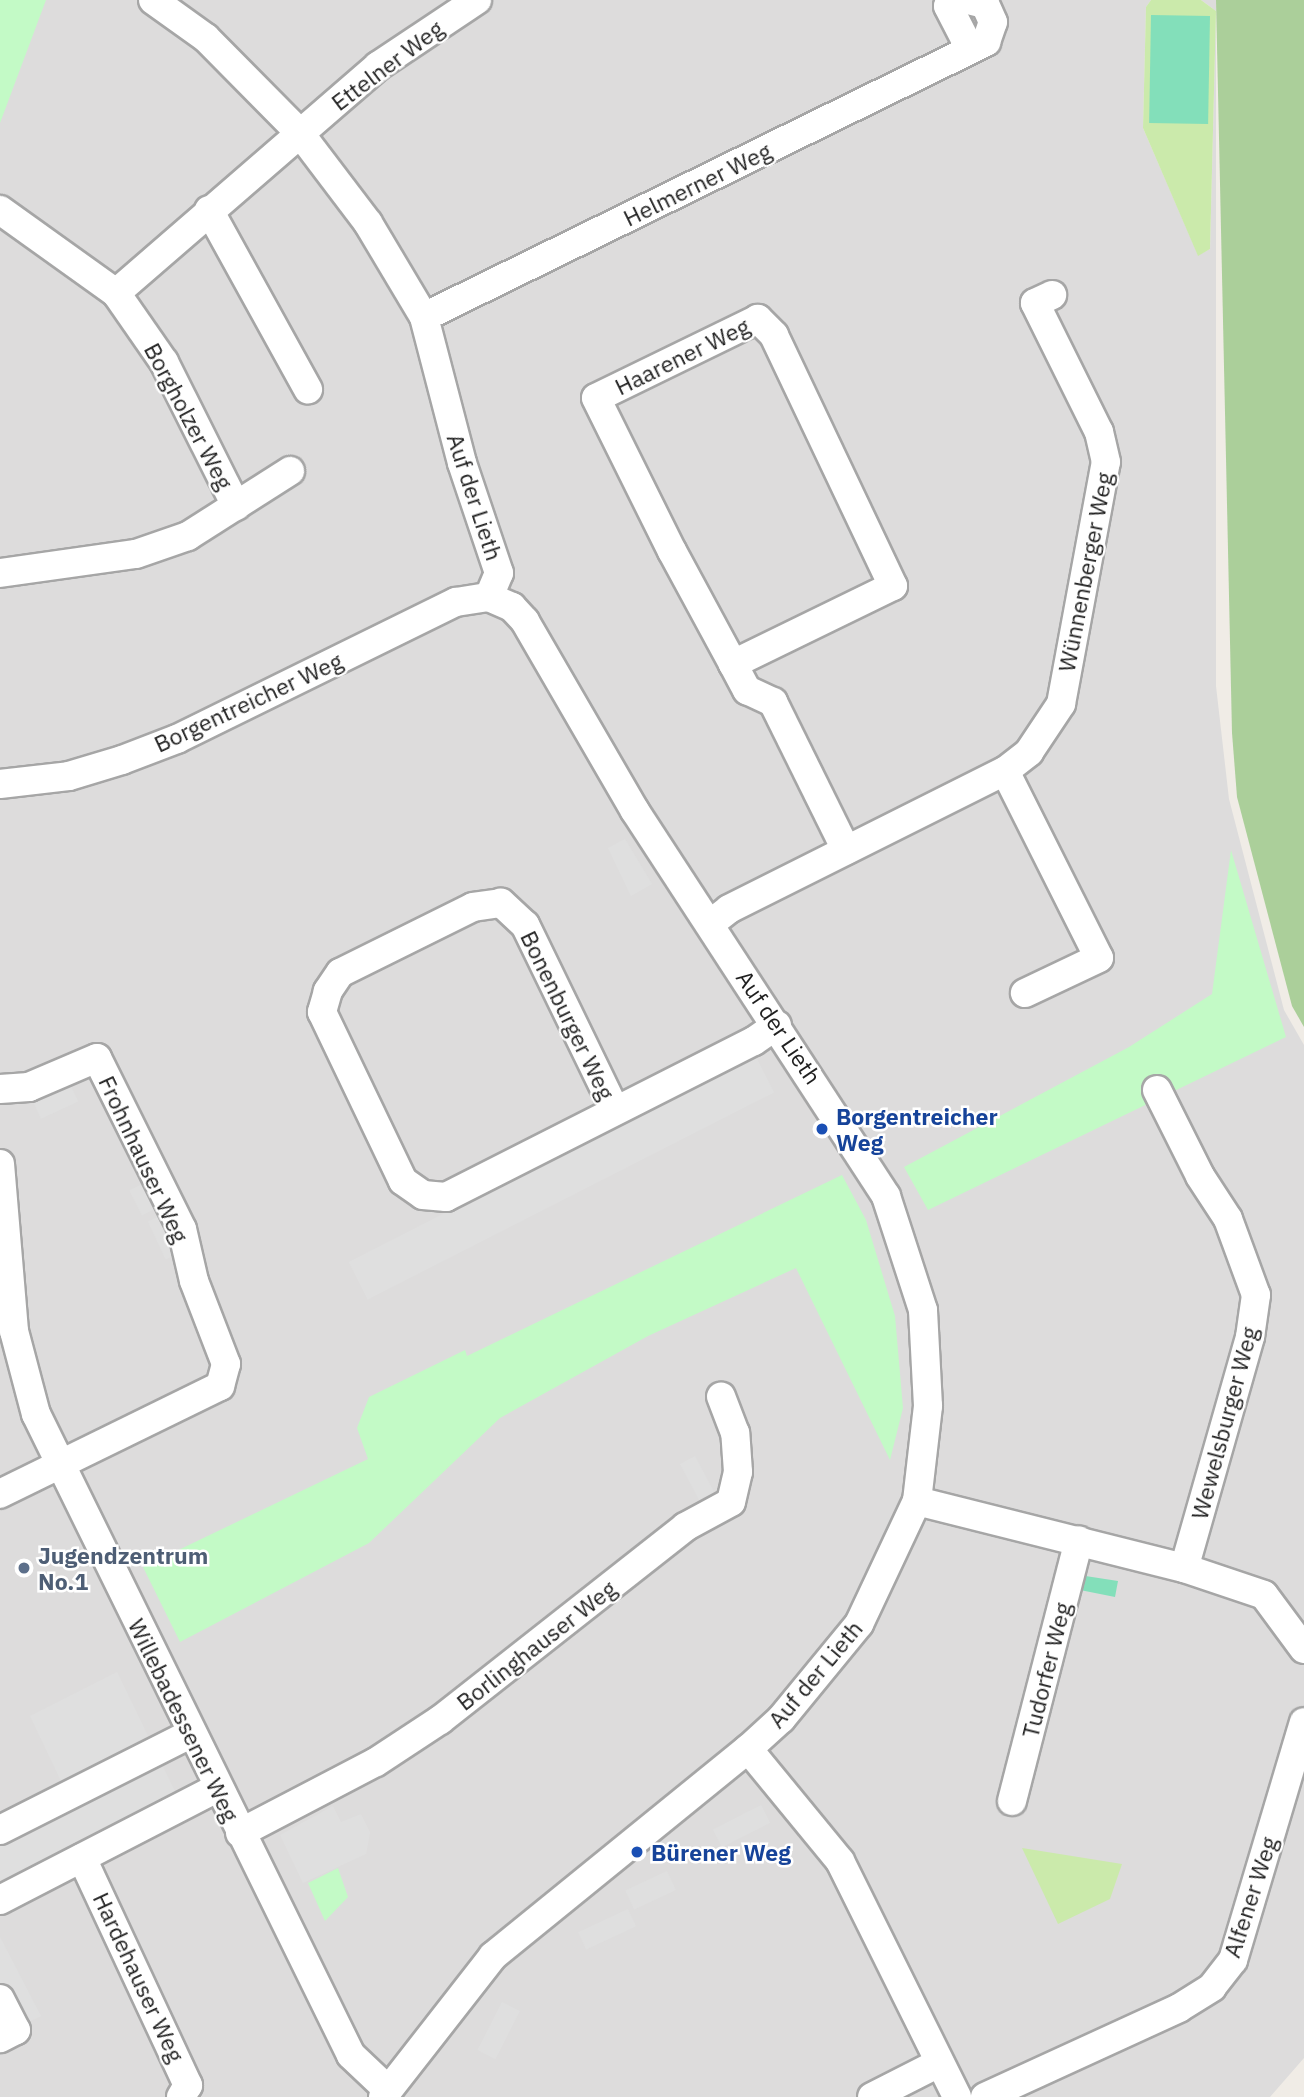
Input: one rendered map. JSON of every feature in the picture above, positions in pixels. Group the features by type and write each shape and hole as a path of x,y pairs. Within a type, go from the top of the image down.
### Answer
{"street":[{"name":"Auf der Lieth","path":"153,0 206,38 299,132 368,223 424,317 462,463 499,573 488,597 512,607 525,621 605,763 886,1196 915,1277 923,1310 928,1406 917,1501 859,1624 781,1719 748,1749 492,1956 386,2093"},
{"name":"Ettelner Weg","path":"299,132 378,66 477,0"},
{"name":"Helmerner Weg","path":"424,317 986,42 993,22 985,4 965,0"},
{"path":"116,293 299,132"},
{"name":"Borgholzer Weg","path":"0,210 116,293 164,362 236,506"},
{"path":"209,210 308,389"},
{"name":"Wünnenberger Weg","path":"710,924 729,909 1005,771 1029,752 1060,704 1106,462 1099,432 1035,303 1052,295"},
{"name":"Haarener Weg","path":"733,664 892,586 774,335 758,319 596,398 733,664 747,690 773,702 846,850"},
{"name":"Borgholzer Weg","path":"0,573 136,554 188,536 290,471"},
{"name":"Borgentreicher Weg","path":"0,784 69,776 177,739 456,602 488,597"},
{"path":"1005,771 1100,958 1025,993"},
{"name":"Bonenburger Weg","path":"615,1110 525,925 501,903 473,908 340,973 328,991 322,1012 403,1181 424,1195 446,1197 615,1110 777,1026"},
{"name":"Frohnhauser Weg","path":"0,1089 29,1087 97,1058 182,1229 194,1281 226,1364 220,1386 60,1469"},
{"name":"Wewelsburger Weg","path":"1157,1090 1200,1176 1228,1219 1256,1295 1250,1337 1184,1568"},
{"name":"Willebadessener Weg","path":"0,1164 14,1331 36,1414 60,1469 190,1734 351,2055 386,2093"},
{"name":"Borlinghauser Weg","path":"240,1833 376,1762 430,1727 685,1527 731,1502 738,1472 735,1433 722,1397"},
{"path":"0,1494 60,1469"},
{"path":"917,1501 1184,1568 1264,1595 1304,1649"},
{"name":"Tudorfer Weg","path":"1012,1801 1080,1540"},
{"name":"Alfener Weg","path":"985,2097 1179,2008 1212,1987 1233,1960 1304,1722"},
{"path":"0,1830 190,1734"},
{"path":"748,1749 840,1861 957,2097"},
{"path":"0,1900 217,1788"},
{"name":"Hardehauser Weg","path":"82,1858 188,2085 181,2097"},
{"path":"0,1999 16,2030 0,2038"},
{"path":"872,2097 939,2063"}],"shaded area":[{"path":"0,0 1151,0 1146,7 1143,128 1198,255 1210,249 1216,11 1216,686 1229,799 1284,1010 1304,1045 1304,2058 1270,2097 0,2097"},
{"path":"1201,0 1216,0 1216,11"},
{"path":"625,839 652,884 631,896 608,848"},
{"path":"755,1055 774,1092 368,1299 349,1262"},
{"path":"71,1086 78,1101 41,1119 34,1103"},
{"path":"148,1181 161,1206 142,1215 129,1191"},
{"path":"166,1213 184,1251 166,1260 148,1221"},
{"path":"695,1456 714,1492 699,1500 680,1464"},
{"path":"117,1672 181,1804 0,1897 0,1839 71,1802 30,1716"},
{"path":"761,1805 770,1823 722,1847 713,1830"},
{"path":"333,1806 341,1822 361,1814 370,1832 366,1854 303,1883 280,1835"},
{"path":"667,1871 676,1890 634,1909 625,1890"},
{"path":"628,1909 636,1926 586,1949 578,1932"},
{"path":"0,1937 41,2016 0,2036"},
{"path":"502,2002 520,2011 495,2059 477,2050"}],"green space":[{"path":"0,0 46,0 0,123"},
{"path":"1151,0 1201,0 1216,11 1210,249 1198,256 1143,128 1146,7"},
{"path":"1216,0 1304,0 1304,1027 1292,1006 1237,797 1232,733"},
{"path":"1151,15 1210,16 1208,124 1149,123"},
{"path":"1231,850 1286,1037 928,1210 904,1167 1129,1047 1212,994"},
{"path":"842,1175 866,1220 895,1316 903,1408 890,1460 796,1268 648,1336 500,1418 369,1543 180,1642 143,1567 368,1459 357,1428 369,1397 465,1350 467,1356"},
{"path":"1079,1575 1118,1581 1115,1597 1075,1589"},
{"path":"1022,1848 1122,1864 1110,1899 1058,1924"},
{"path":"338,1868 348,1897 325,1921 308,1883"}],"place":[{"name":"Borgentreicher Weg","path":"822,1129"},
{"name":"Jugendzentrum No.1","path":"24,1568"},
{"name":"Bürener Weg","path":"637,1852"}]}
